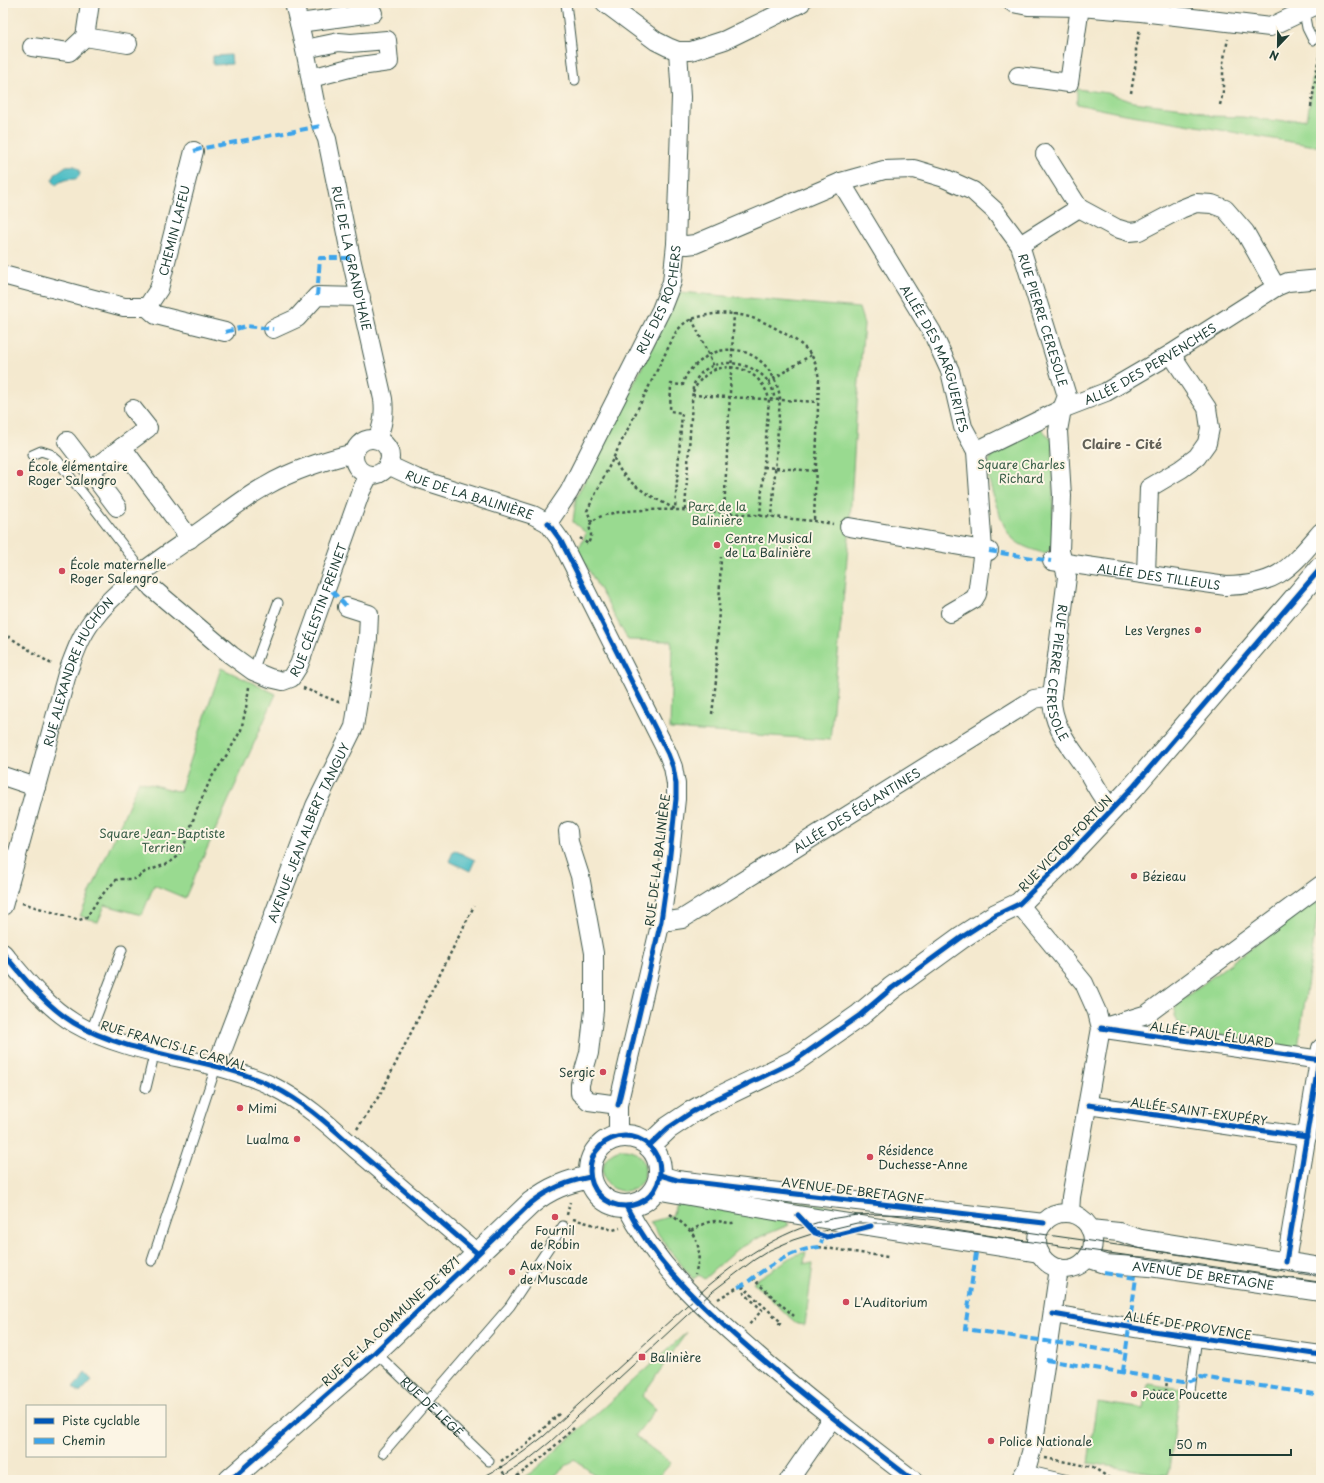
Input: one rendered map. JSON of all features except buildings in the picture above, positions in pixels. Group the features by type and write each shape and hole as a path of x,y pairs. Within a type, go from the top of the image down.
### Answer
{"street":[{"path":"32,47 69,52 84,37 90,3"},
{"name":"RUE DE LA GRAND'HAIE","path":"294,3 305,48 312,90 321,126 327,139 351,258 383,399 384,411 382,426 377,439"},
{"path":"605,3 656,41 678,51 692,51 725,40 801,3"},
{"path":"1013,3 1028,6 1080,7 1141,12 1270,27 1302,7 1321,3"},
{"path":"1018,76 1069,83 1080,7"},
{"path":"299,23 373,13"},
{"path":"84,37 128,44"},
{"path":"305,48 339,42 351,43 387,40 389,62 353,67 311,78"},
{"name":"RUE DES ROCHERS","path":"548,523 569,492 662,310 672,282 676,244 681,97 678,51"},
{"name":"CHEMIN LAFEU","path":"147,307 159,289 194,151"},
{"path":"1045,154 1079,208 1116,228 1129,232 1140,231 1181,209 1196,203 1212,204 1225,209 1245,232 1276,287"},
{"name":"RUE PIERRE CERESOLE","path":"676,244 695,244 841,182 884,170 914,169 944,178 973,191 994,210 1020,245 1067,396 1062,409 1058,431 1062,496 1060,551 1057,562 1067,577 1052,696 1054,717 1058,728 1112,810"},
{"name":"ALLÉE DES MARGUERITES","path":"841,182 932,332 950,371 963,427 976,451 986,550 977,594 974,599 950,613"},
{"path":"1020,245 1079,208"},
{"path":"3,275 124,306 147,307 156,315 225,332"},
{"name":"ALLÉE DES PERVENCHES","path":"976,451 1062,409 1106,392 1171,354 1276,287 1288,282 1321,279"},
{"path":"273,329 297,318 317,296 361,297"},
{"path":"1146,574 1149,488 1181,469 1197,457 1207,443 1210,428 1207,408 1171,354"},
{"path":"90,471 148,428 133,409"},
{"path":"377,439 383,442 387,447 390,453 390,459 388,465 381,473 369,475 359,470 355,465 354,453 360,443 365,440 377,439"},
{"path":"67,441 117,507"},
{"path":"122,448 190,539"},
{"name":"RUE ALEXANDRE HUCHON","path":"3,906 67,674 77,647 91,623 112,597 140,573 265,486 293,472 354,453"},
{"name":"RUE DE LA BALINIÈRE","path":"388,465 416,478 533,514 548,523 561,542 650,716 673,767 676,784 676,799 661,921 618,1105 618,1136"},
{"name":"RUE CÉLESTIN FREINET","path":"140,573 152,588 231,655 251,676 283,681 291,678 299,665 361,491 369,475"},
{"path":"849,527 986,550"},
{"name":"ALLÉE DES TILLEULS","path":"1057,562 1226,586 1254,584 1277,576 1294,563 1321,532"},
{"name":"RUE VICTOR FORTUN","path":"649,1146 668,1128 692,1112 793,1062 860,1015 892,988 962,937 996,915 1020,904 1112,810 1321,568"},
{"name":"AVENUE JEAN ALBERT TANGUY","path":"216,1067 315,806 354,727 368,638 369,614 347,607"},
{"name":"ALLÉE DES ÉGLANTINES","path":"661,921 682,919 1034,699 1052,696"},
{"path":"3,776 36,787"},
{"path":"568,831 569,842 580,876 594,953 594,1010 589,1053 580,1084 580,1092 589,1101 618,1105"},
{"path":"1100,1028 1148,1014 1321,885"},
{"path":"1020,904 1084,982 1097,1012 1100,1028 1071,1197 1070,1213"},
{"name":"RUE FRANCIS LE CARVAL","path":"3,954 49,1004 74,1023 123,1043 234,1071 264,1082 287,1094 305,1106 477,1253"},
{"name":"ALLÉE PAUL ÉLUARD","path":"1100,1028 1320,1056"},
{"path":"1286,1262 1320,1056"},
{"name":"ALLÉE SAINT-EXUPÉRY","path":"1088,1105 1307,1137"},
{"path":"618,1136 626,1136 635,1137 649,1146 655,1152 659,1161 658,1182 643,1201 626,1206 616,1205 605,1200 596,1191 590,1178 590,1167 594,1154 600,1146 618,1136"},
{"name":"RUE DE LA COMMUNE DE 1871","path":"230,1480 375,1352 477,1253 538,1198 550,1190 568,1182 590,1178"},
{"name":"AVENUE DE BRETAGNE","path":"658,1182 678,1180 1044,1223"},
{"path":"658,1182 798,1215 1040,1253"},
{"path":"626,1206 635,1224 660,1261 694,1299 795,1389 913,1480"},
{"path":"1059,1213 1070,1213 1081,1218 1090,1228 1093,1244 1087,1258 1081,1264 1074,1267 1060,1268 1045,1260 1040,1253 1037,1238 1039,1231 1048,1218 1059,1213"},
{"name":"AVENUE DE BRETAGNE","path":"1090,1228 1119,1232 1140,1239 1321,1267"},
{"name":"AVENUE DE BRETAGNE","path":"1087,1258 1105,1264 1150,1267 1321,1292"},
{"path":"1026,1469 1040,1410 1060,1268"},
{"name":"ALLÉE DE PROVENCE","path":"1053,1314 1321,1355"},
{"path":"789,1480 832,1418"}],"lane":[{"path":"566,3 575,80"},
{"path":"1302,7 1307,28 1313,40"},
{"path":"32,455 41,451 50,454 58,461 135,561 140,573"},
{"path":"251,676 278,603"},
{"path":"91,1031 122,950"},
{"path":"146,1088 155,1051"},
{"path":"152,1261 216,1067"},
{"path":"383,1453 510,1306 563,1226"},
{"path":"1190,1391 1197,1337"},
{"name":"RUE DE LEGÉ","path":"375,1352 489,1461"},
{"path":"1026,1469 1068,1480"}],"path":[{"path":"1131,93 1139,40 1141,12"},
{"path":"1220,105 1223,92 1223,63 1230,23"},
{"path":"1311,107 1320,49"},
{"path":"724,513 734,313"},
{"path":"592,522 587,511 677,330 692,319 712,314 734,313 754,318 773,327 803,346 811,354 817,365 819,378 814,521"},
{"path":"692,319 715,369"},
{"path":"675,509 682,412 670,411 671,384 683,385 686,376 694,366 709,355 720,351 732,350 748,353 761,361 774,378 779,390 780,400 772,517"},
{"path":"768,382 811,354"},
{"path":"685,510 694,381 707,368 714,365 722,362 739,364 758,372 768,382 772,390 774,400"},
{"path":"692,394 701,379 715,369 723,367 741,369 756,376 766,390 769,399 760,516"},
{"path":"692,394 818,402"},
{"path":"614,458 631,481 642,491 675,509"},
{"path":"764,467 815,471"},
{"path":"578,537 588,544 591,536 590,526 592,522 618,512 675,509 814,521 849,527"},
{"path":"712,714 716,681 721,557"},
{"path":"3,633 67,674"},
{"path":"22,903 79,920 86,918 100,897 116,880 135,879 145,872 169,863 177,857 184,846 197,809 211,778 241,730 251,676"},
{"path":"297,686 337,703 357,706"},
{"path":"357,1130 381,1093 474,906"},
{"path":"571,1196 567,1218 613,1230 623,1228"},
{"path":"670,1214 691,1231 697,1245 699,1259 694,1278"},
{"path":"819,1247 888,1257"},
{"path":"752,1278 794,1316"},
{"path":"744,1329 762,1310 744,1293 742,1286 781,1322 778,1326"},
{"path":"716,1300 738,1287"},
{"path":"1151,1393 1151,1388 1166,1391 1167,1379"},
{"path":"498,1462 528,1443 561,1412"},
{"path":"512,1480 544,1456 575,1427"},
{"path":"1026,1469 1093,1467 1112,1480"}],"green space":[{"path":"1321,29 1321,147 1114,112 1077,104 1077,89 1108,93 1133,102 1193,109 1212,116 1242,117 1278,121 1306,119"},
{"name":"Parc de la Balinière","path":"680,292 859,308 864,324 857,404 849,537 830,740 670,729 672,641 628,640 577,549 581,545 586,533 573,522 576,498"},
{"name":"Square Charles Richard","path":"1040,427 1053,442 1053,534 1052,546 1046,554 1019,544 1008,533 997,508 988,475 990,459 996,450 1014,438"},
{"name":"Square Jean-Baptiste Terrien","path":"221,668 276,694 185,898 154,885 142,915 105,905 98,922 80,916 139,781 180,792"},
{"path":"1310,903 1319,904 1298,1048 1188,1030 1179,1025 1174,1017 1175,1009 1179,1002"},
{"path":"620,1149 628,1149 636,1152 642,1158 645,1170 642,1182 636,1188 628,1191 620,1191 612,1188 606,1182 603,1174 603,1166 606,1158 612,1152"},
{"path":"680,1185 869,1211 831,1215"},
{"path":"678,1198 783,1216 789,1225 762,1236 735,1251 704,1279 699,1275 693,1279 670,1251 650,1222 672,1216"},
{"path":"806,1252 804,1263 813,1264 805,1325 797,1324 753,1282 795,1255"},
{"path":"687,1332 642,1396 656,1409 635,1436 671,1463 656,1480 601,1480 574,1459 550,1480 519,1480 532,1472"},
{"path":"1148,1384 1181,1389 1168,1475 1088,1463 1097,1402 1144,1409"}],"water":[{"path":"231,55 232,64 213,65 213,56"},
{"path":"66,166 76,167 80,171 79,177 64,180 56,185 52,180 56,173"},
{"path":"454,850 475,860 470,871 449,861"},
{"path":"85,1373 92,1380 80,1393 73,1387"}],"tram line":[{"path":"477,1480 512,1460 544,1436 708,1286 737,1263 784,1235 818,1222 859,1215 882,1214 928,1217 1321,1275"},
{"path":"497,1480 528,1460 550,1442 713,1291 754,1260 770,1250 793,1240 815,1233 857,1223 898,1223 1321,1283"}],"marked path":[{"path":"1316,20 1321,21"},
{"path":"194,151 321,126"},
{"path":"317,296 320,258 351,258"},
{"path":"225,332 246,326 273,329"},
{"path":"989,551 1051,561"},
{"path":"332,591 347,607"},
{"path":"738,1287 771,1265 794,1253 819,1247 824,1236"},
{"path":"976,1253 965,1329 1126,1353"},
{"path":"1104,1273 1136,1278 1123,1371"},
{"path":"1046,1360 1182,1382 1191,1381 1201,1377 1321,1395"}],"cycle path":[{"path":"548,523 561,541 668,754 673,767 676,784 676,799 661,921 618,1105"},
{"path":"649,1146 668,1128 692,1112 793,1062 860,1015 892,988 962,937 996,915 1019,904 1068,856 1134,786 1321,568"},
{"path":"3,953 27,982 54,1008 74,1023 97,1035 147,1050 225,1069 250,1077 286,1093 308,1108 477,1253"},
{"path":"1101,1028 1321,1060"},
{"path":"1286,1262 1321,1048"},
{"path":"1088,1105 1307,1137"},
{"path":"625,1136 638,1139 650,1146 657,1158 660,1171 657,1184 650,1196 638,1203 625,1206 612,1203 600,1196 593,1184 590,1171 593,1158 600,1146 612,1139 625,1136"},
{"path":"660,1175 677,1180 1044,1223"},
{"path":"230,1480 375,1352 531,1203 545,1193 559,1186 590,1177"},
{"path":"626,1206 651,1247 665,1265 712,1315 809,1398 913,1480"},
{"path":"798,1215 815,1233 827,1237 871,1226"},
{"path":"1053,1314 1146,1330 1321,1355"}],"place":[{"name":"École élémentaire Roger Salengro","path":"20,473"},
{"name":"Centre Musical de La Balinière","path":"717,545"},
{"name":"École maternelle Roger Salengro","path":"62,571"},
{"name":"Les Vergnes","path":"1198,630"},
{"name":"Bézieau","path":"1134,876"},
{"name":"Sergic","path":"603,1072"},
{"name":"Mimi","path":"240,1108"},
{"name":"Lualma","path":"297,1139"},
{"name":"Résidence Duchesse-Anne","path":"870,1157"},
{"name":"Fournil de Robin","path":"555,1217"},
{"name":"Aux Noix de Muscade","path":"512,1272"},
{"name":"L'Auditorium","path":"846,1302"},
{"name":"Balinière","path":"642,1357"},
{"name":"Pouce Poucette","path":"1134,1394"},
{"name":"Police Nationale","path":"991,1441"}],"district":[{"name":"Claire - Cité","path":"1122,443"}]}
